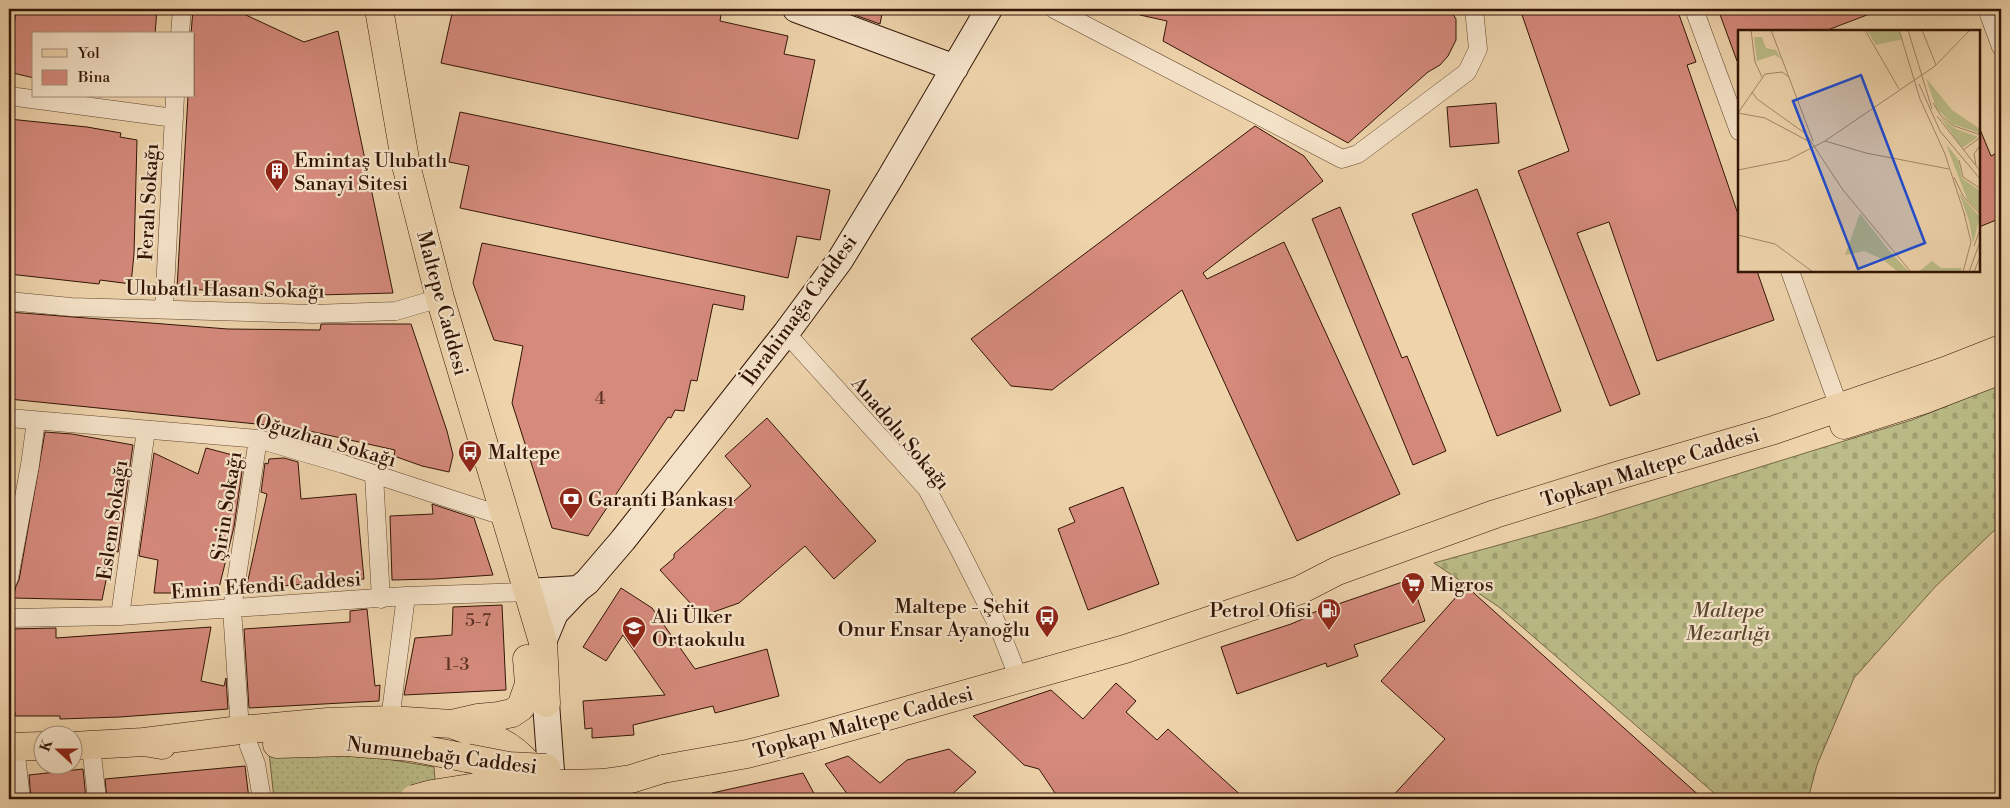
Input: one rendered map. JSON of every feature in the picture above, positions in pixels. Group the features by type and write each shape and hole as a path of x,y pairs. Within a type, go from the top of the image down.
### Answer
{"main road":[{"name":"Maltepe Caddesi","path":"379,9 406,164 440,298 506,517 526,592 543,642 546,703"},
{"path":"796,9 955,68"},
{"name":"İbrahimağa Caddesi","path":"543,642 555,613 587,582 623,540 786,333 840,260 989,9"},
{"name":"Topkapı Maltepe Caddesi","path":"1842,416 2001,349"},
{"name":"Topkapı Maltepe Caddesi","path":"414,799 432,794 483,786 603,783 663,769 747,754 857,726 938,701 1125,650 1300,590 1342,582 1616,476 1774,430 1923,400 2001,370"},
{"path":"244,738 328,722 390,720 452,724 512,712 522,707 529,684 523,610 526,592 578,589"},
{"path":"546,703 555,799"},
{"path":"452,724 502,743 515,752 544,782 555,799"},
{"name":"Numunebağı Caddesi","path":"82,746 144,742 178,748 244,738 346,742 410,747 509,766 560,769 663,769"},
{"path":"12,747 32,746"}],"street":[{"path":"180,32 182,9"},
{"path":"1054,9 1342,159 1358,154 1467,72 1478,49 1474,9"},
{"path":"1694,9 1738,128"},
{"path":"1987,9 2001,47"},
{"path":"9,96 174,118"},
{"name":"Ferah Sokağı","path":"164,309 175,98"},
{"path":"1790,272 1842,416"},
{"name":"Ulubatlı Hasan Sokağı","path":"9,300 71,307 331,314 396,311 440,298"},
{"name":"Anadolu Sokağı","path":"786,333 927,489 999,628 1019,679"},
{"name":"Oğuzhan Sokağı","path":"9,418 258,439 343,464 506,517"},
{"path":"9,578 30,465 36,421"},
{"name":"Eslem Sokağı","path":"120,616 146,430"},
{"name":"Şirin Sokağı","path":"258,439 232,608 244,738 256,764 262,799"},
{"path":"374,475 381,599"},
{"name":"Emin Efendi Caddesi","path":"9,618 120,616 406,596 526,592"},
{"path":"390,720 406,596"},
{"path":"82,746 97,799"},
{"path":"12,747 21,799"}],"green space":[{"name":"Maltepe Mezarlığı","path":"2001,384 2001,524 1935,587 1854,678 1817,765 1808,799 1721,799 1499,607 1434,563 1592,519 1912,420"},
{"path":"269,752 369,756 434,767 435,779 388,799 274,799"}],"building":[{"path":"16,9 157,9 155,32 32,32 32,78 9,72"},
{"name":"Emintaş Ulubatlı Sanayi Sitesi","path":"193,9 233,9 304,42 338,31 393,293 281,296 177,288 188,98 195,98 195,32 191,32"},
{"path":"453,9 722,9 720,21 788,36 784,54 815,60 798,139 441,63"},
{"path":"838,9 883,9 880,24"},
{"path":"1140,9 1450,9 1456,19 1456,40 1448,56 1440,65 1428,72 1348,143 1163,41 1167,21 1140,15"},
{"path":"1520,9 1677,9 1696,62 1687,65 1738,214 1738,272 1757,272 1774,320 1657,361 1609,222 1577,233 1640,394 1610,406 1518,171 1569,151"},
{"path":"1718,9 1880,9 1828,30 1738,30 1737,61"},
{"path":"1496,103 1499,143 1450,147 1447,107"},
{"path":"460,112 830,190 820,240 797,236 788,278 460,208 469,166 449,162"},
{"path":"9,119 87,127 121,133 120,137 137,140 134,254 131,284 100,280 99,284 9,274"},
{"path":"1255,126 1304,156 1323,181 1203,273 1207,279 1284,242 1400,494 1297,541 1182,290 1052,390 1011,386 971,339"},
{"path":"1980,129 1991,156 2001,151 2001,218 1980,227"},
{"path":"1477,189 1561,411 1497,436 1412,214"},
{"path":"1340,207 1402,358 1407,356 1446,451 1413,465 1312,219"},
{"path":"482,243 745,296 743,310 713,304 697,381 691,380 684,411 675,410 671,418 668,417 588,536 552,528 512,403 523,346 494,340 473,283"},
{"path":"9,312 228,329 320,330 321,324 411,324 447,431 453,455 449,472 422,466 394,456 395,450 296,428 9,399"},
{"path":"767,418 876,541 834,579 805,546 739,603 702,616 660,570 674,558 674,554 751,486 725,456"},
{"path":"45,432 72,434 133,445 118,552 112,551 102,600 13,598 19,580"},
{"path":"206,448 244,458 234,527 217,596 173,597 173,593 154,593 158,560 139,556 154,453 198,474"},
{"path":"284,458 298,462 301,499 356,494 364,579 246,589 267,494 261,492 265,463 268,464 269,459"},
{"path":"1123,487 1159,584 1088,610 1058,529 1075,522 1069,508"},
{"path":"432,504 474,518 493,575 392,580 390,516 433,514"},
{"path":"1411,579 1425,621 1354,645 1358,656 1327,667 1326,663 1237,694 1221,647 1291,624 1310,616 1309,614"},
{"path":"1466,586 1703,799 1390,799 1445,739 1381,681"},
{"path":"621,588 652,608 695,669 767,649 779,696 715,713 713,706 633,725 634,735 592,738 592,728 585,729 583,701 665,695 623,635 606,661 583,647"},
{"path":"502,605 506,690 404,695 415,638 452,635 453,607"},
{"path":"367,609 375,686 380,685 379,701 249,708 244,629 350,622 350,611"},
{"path":"211,627 201,681 224,686 226,678 228,709 120,717 60,719 60,716 15,716 15,712 9,712 9,629 56,628 56,638"},
{"path":"1116,683 1136,701 1126,712 1157,740 1168,729 1245,799 1059,799 1039,769 1024,765 973,716 1051,690 1083,719"},
{"path":"949,749 976,772 947,799 851,799 825,764 848,756 880,783 907,760"},
{"path":"245,766 249,799 107,799 105,779"},
{"path":"82,769 86,799 31,799 29,775 82,776"},
{"path":"803,773 817,799 713,799 712,793"}],"place":[{"name":"Emintaş Ulubatlı Sanayi Sitesi","path":"277,192"},
{"name":"Maltepe","path":"470,473"},
{"name":"Garanti Bankası","path":"571,520"},
{"name":"Migros","path":"1413,605"},
{"name":"Petrol Ofisi","path":"1329,631"},
{"name":"Maltepe - Şehit Onur Ensar Ayanoğlu","path":"1047,638"},
{"name":"Ali Ülker Ortaokulu","path":"634,649"}]}
